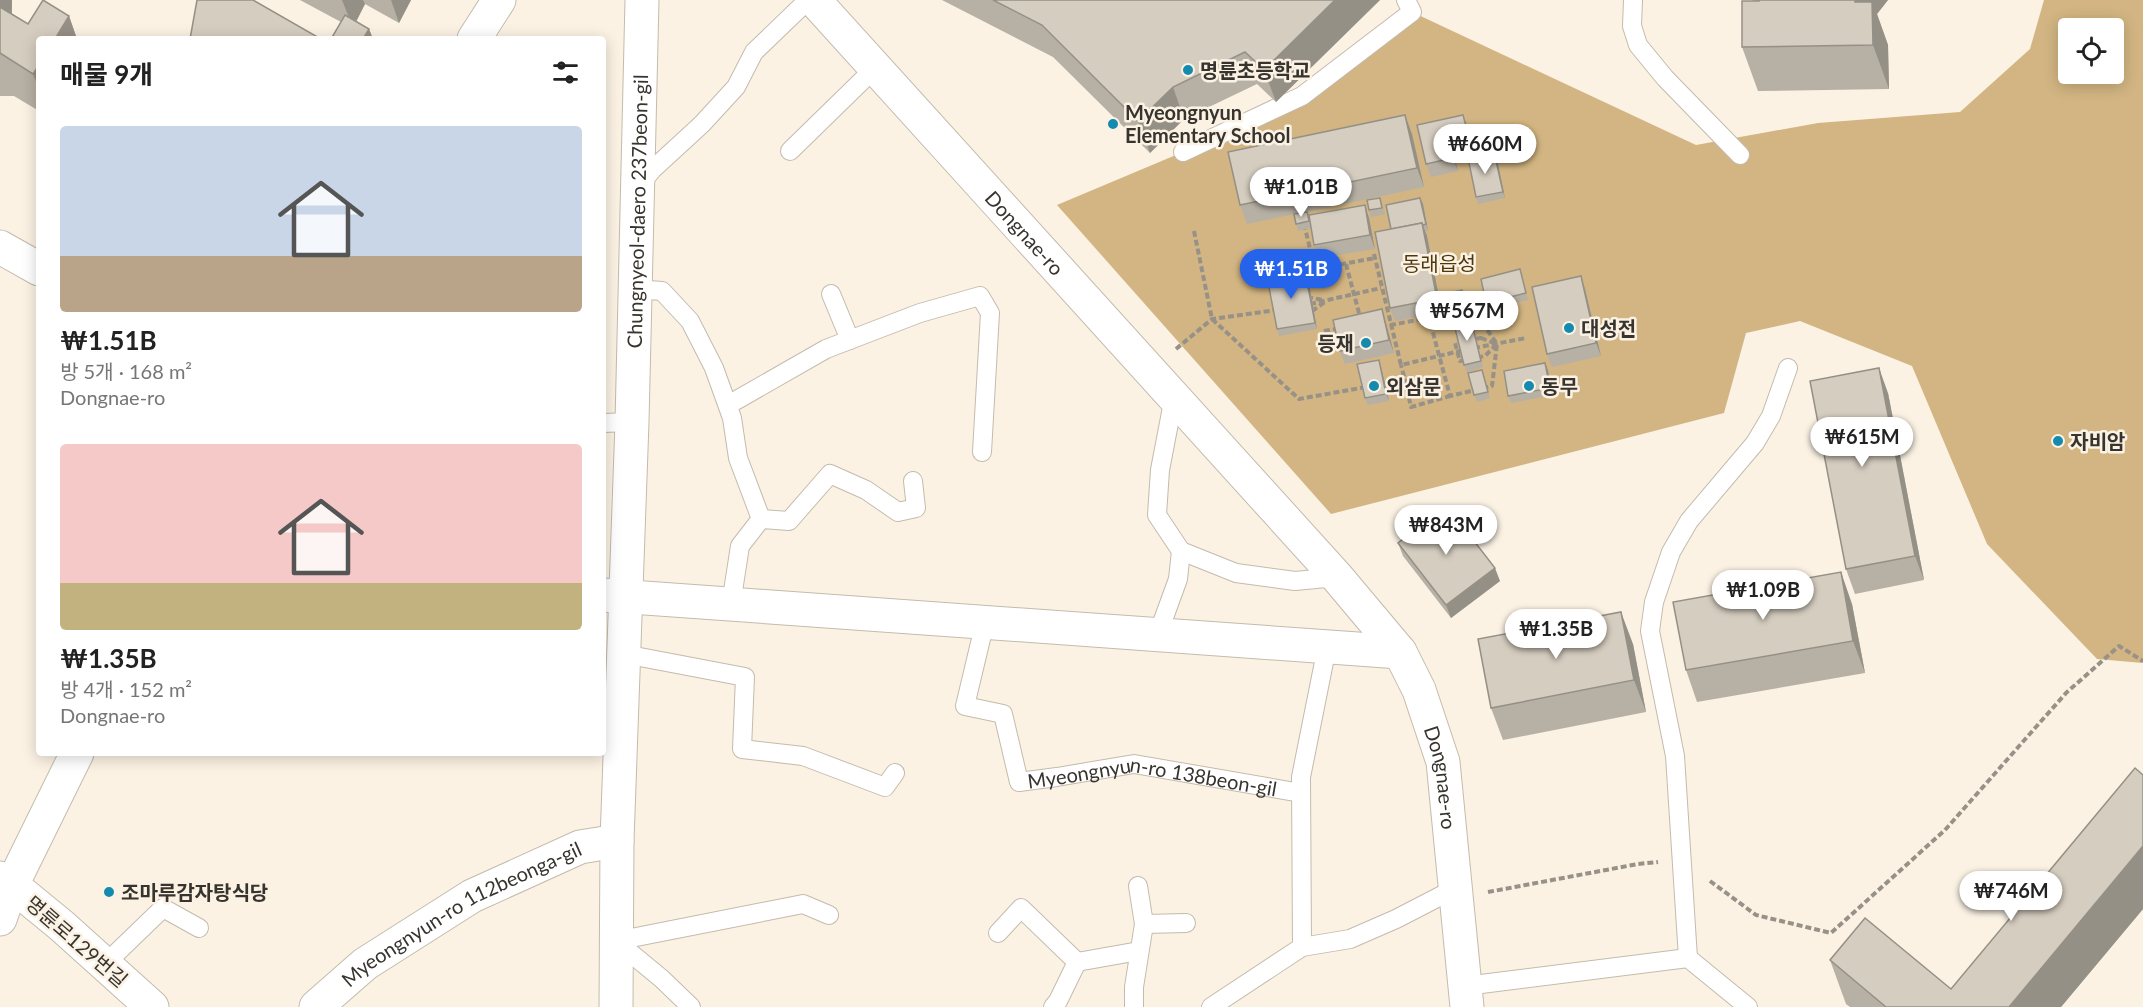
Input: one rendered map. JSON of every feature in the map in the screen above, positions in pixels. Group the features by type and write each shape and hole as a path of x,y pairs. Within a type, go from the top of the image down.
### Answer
{"street":[{"path":"476,36 500,0"},
{"name":"Chungnyeol-daero 237beon-gil","path":"615,1007 617,841 624,654 615,596 618,422 636,289 642,0"},
{"name":"Dongnae-ro","path":"814,0 1337,577 1400,652 1419,690 1443,762 1466,997"},
{"path":"0,247 36,267"},
{"path":"615,596 1400,652"},
{"path":"0,919 6,881 75,756"},
{"name":"Myeongnyun-ro 112beonga-gil","path":"316,1007 365,964 472,897 580,847 617,841"},
{"name":"명륜로129번길","path":"6,881 105,964 152,1007"}],"lane":[{"path":"638,187 652,170 702,124 736,87 754,52 808,0"},
{"path":"1183,152 1302,96 1412,12 1406,0"},
{"path":"1633,0 1632,26 1638,45 1665,78 1740,155"},
{"path":"790,151 875,68"},
{"path":"636,289 662,291 690,321 714,368 728,405 738,458 761,519"},
{"path":"831,294 850,340"},
{"path":"728,405 826,349 920,313 980,296 990,313 982,452"},
{"path":"1748,1007 1688,958 1675,756 1650,631 1654,602 1671,552 1689,521 1755,443 1772,416 1788,368"},
{"path":"1174,397 1160,470 1156,515 1182,550 1236,573 1295,580 1337,577"},
{"path":"761,519 789,521 830,474 866,490 898,512 916,508 913,481"},
{"path":"731,604 740,546 761,519"},
{"path":"1158,634 1178,579 1182,550"},
{"name":"Myeongnyun-ro 138beon-gil","path":"985,622 965,706 1003,714 1019,782 1134,764 1301,793"},
{"path":"1302,947 1301,777 1326,652 1325,646"},
{"path":"624,654 745,677 742,749 803,756 885,787 895,773"},
{"path":"1134,1007 1134,987 1144,924 1138,886"},
{"path":"1211,1007 1302,947 1350,939 1396,919 1456,888"},
{"path":"616,941 803,904 829,915"},
{"path":"105,964 163,908 199,928"},
{"path":"998,933 1021,908 1077,962"},
{"path":"1144,924 1186,923"},
{"path":"616,941 662,979 691,1007"},
{"path":"1077,962 1139,951"},
{"path":"1466,997 1688,958"},
{"path":"1053,1007 1077,962"}],"path":[{"path":"1302,216 1315,270 1374,256 1387,319 1411,407 1492,386 1497,344 1472,308 1390,325"},
{"path":"1194,231 1212,319 1299,399 1405,380"},
{"path":"1346,264 1361,324"},
{"path":"1305,305 1382,288"},
{"path":"1303,296 1326,301"},
{"path":"1304,316 1326,301"},
{"path":"1261,312 1271,306"},
{"path":"1150,371 1212,319 1283,309"},
{"path":"1261,312 1279,317"},
{"path":"1429,318 1450,396"},
{"path":"1324,331 1343,328"},
{"path":"1481,338 1497,344 1485,356 1460,361 1455,343 1481,338"},
{"path":"1401,364 1526,338"},
{"path":"1380,378 1395,381"},
{"path":"1351,391 1365,381"},
{"path":"1382,390 1395,381"},
{"path":"1351,391 1368,394"},
{"path":"1456,888 1491,893 1638,864 1682,861 1756,915 1831,933 1946,830 2075,685 2119,646 2143,661"}],"green space":[{"name":"동래읍성","path":"2044,0 2143,0 2143,663 2097,659 1987,544 1912,366 1800,321 1746,333 1724,413 1331,514 1057,205 1183,152 1302,96 1412,12 1696,145 1818,123 1960,112 2030,49"}],"building":[{"path":"43,0 69,16 57,36 36,36 36,70 33,74 0,53 0,7 28,24"},
{"path":"197,0 253,0 316,36 191,36"},
{"name":"명륜초등학교","path":"993,0 1335,0 1264,70 1245,52 1173,87 1138,121 1042,25"},
{"path":"1742,1 1872,2 1873,45 1742,47"},
{"path":"345,15 369,29 365,36 333,36"},
{"path":"1405,115 1417,168 1240,205 1228,152"},
{"path":"1463,115 1470,142 1450,146 1453,158 1426,164 1417,125"},
{"path":"1494,152 1503,192 1476,197 1468,158"},
{"path":"1380,198 1382,208 1369,210 1367,200"},
{"path":"1420,198 1426,224 1391,229 1386,205"},
{"path":"1365,205 1370,235 1314,245 1309,215"},
{"path":"1307,212 1309,221 1296,224 1294,214"},
{"path":"1422,223 1437,299 1390,308 1375,232"},
{"path":"1520,269 1526,293 1486,303 1481,279"},
{"path":"1305,271 1315,323 1277,329 1267,277"},
{"name":"대성전","path":"1581,276 1596,343 1547,354 1532,287"},
{"path":"1462,290 1467,312 1454,315 1449,293"},
{"path":"1382,309 1389,340 1340,351 1333,320"},
{"path":"1471,320 1481,361 1464,365 1454,324"},
{"name":"외삼문","path":"1379,360 1386,394 1365,398 1357,364"},
{"name":"동무","path":"1545,363 1550,388 1508,396 1504,371"},
{"path":"1879,368 1915,556 1846,569 1810,381"},
{"path":"1482,370 1488,392 1474,395 1468,373"},
{"path":"1447,506 1495,568 1446,605 1398,543"},
{"path":"1841,572 1853,641 1686,670 1673,602"},
{"path":"1621,612 1634,680 1491,708 1478,639"},
{"path":"2135,768 2143,775 2143,846 2009,1007 1886,1007 1830,960 1865,918 1951,989"}],"place":[{"name":"명륜초등학교","path":"1188,70"},
{"name":"Myeongnyun Elementary School","path":"1113,124"},
{"name":"대성전","path":"1569,328"},
{"name":"등재","path":"1366,343"},
{"name":"외삼문","path":"1374,386"},
{"name":"동무","path":"1529,386"},
{"name":"자비암","path":"2058,441"},
{"name":"조마루감자탕식당","path":"109,892"}]}
